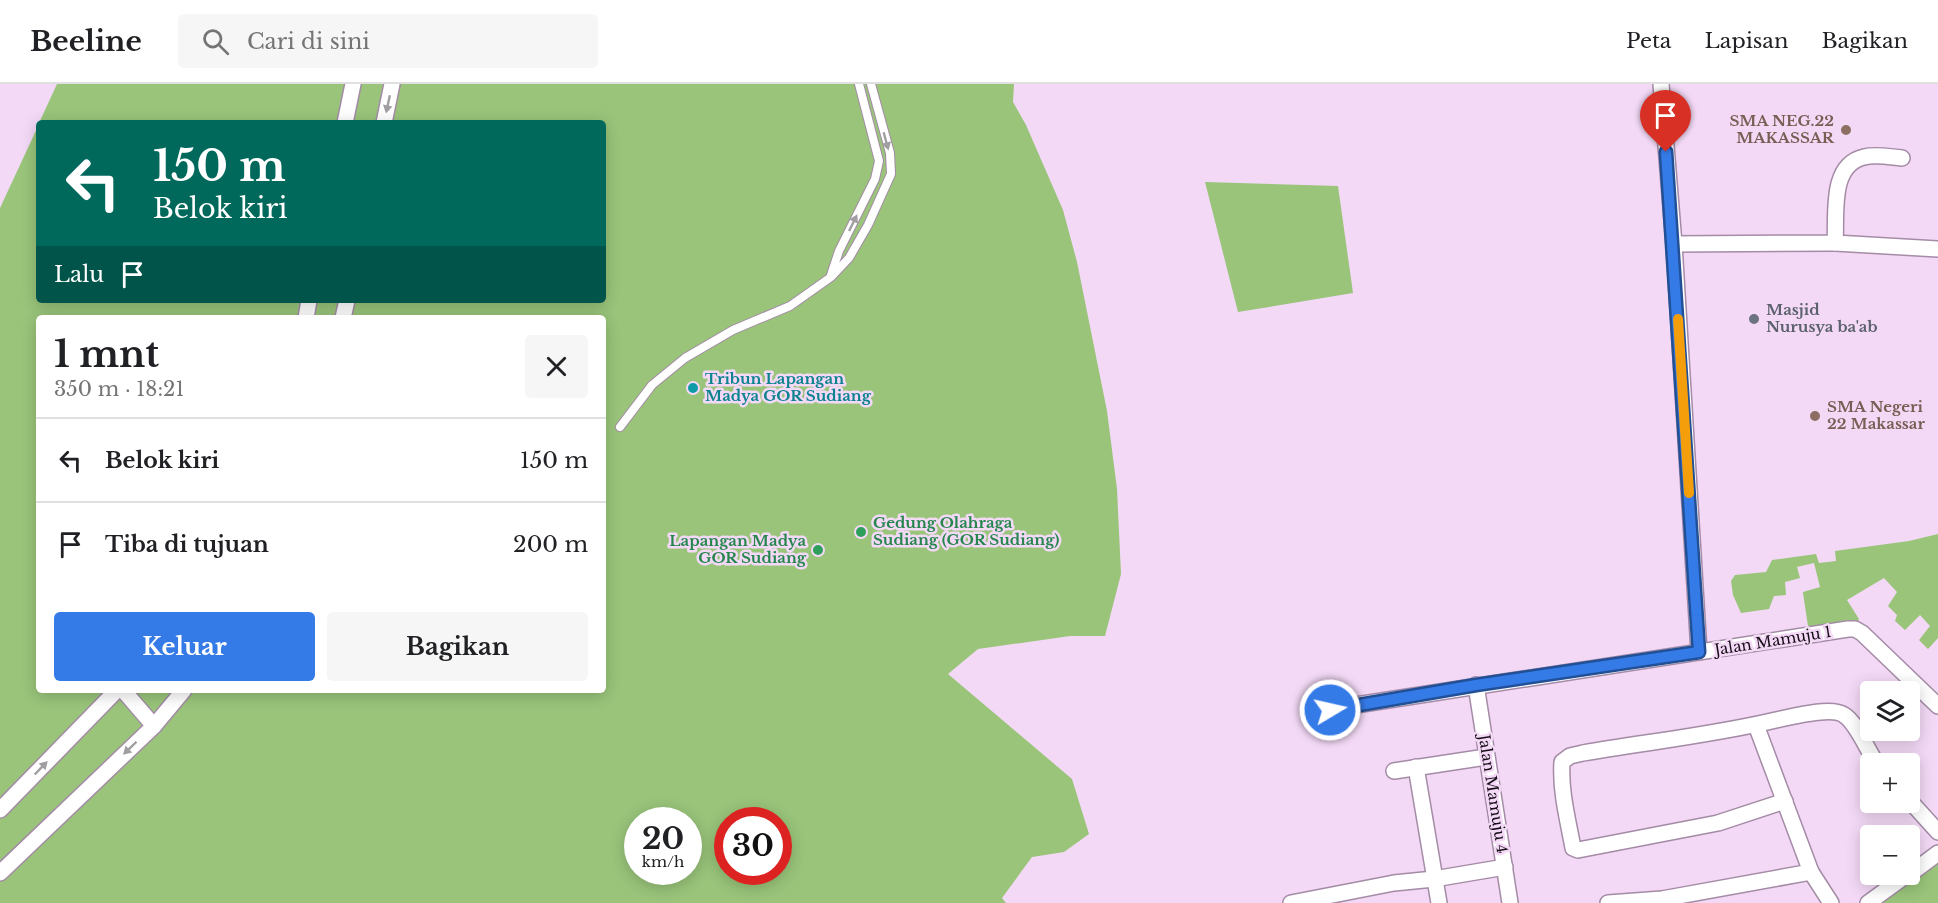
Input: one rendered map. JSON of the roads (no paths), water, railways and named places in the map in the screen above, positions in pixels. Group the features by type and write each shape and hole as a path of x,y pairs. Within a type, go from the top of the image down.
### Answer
{"street":[{"path":"346,120 353,84"},
{"path":"385,120 392,84"},
{"path":"1661,84 1674,244 1699,652"},
{"path":"1835,243 1840,177 1848,165 1864,157 1902,158"},
{"path":"1674,244 1835,243 1938,249"},
{"name":"Jalan Mamuju 1","path":"1330,710 1476,685 1848,629 1856,629 1880,649 1938,706"},
{"name":"Jalan Mamuju 4","path":"1476,685 1510,903"},
{"path":"0,810 114,693"},
{"path":"126,693 154,726"},
{"path":"0,873 154,726 182,693"},
{"path":"1785,801 1718,823 1578,850 1573,848 1560,778 1562,762 1570,756 1583,753 1755,725 1797,715 1835,711 1852,722 1870,753"},
{"path":"1755,725 1811,872 1831,903"},
{"path":"1394,771 1486,757"},
{"path":"1416,767 1439,903"},
{"path":"1920,812 1938,832"},
{"path":"1920,866 1938,854"},
{"path":"1292,903 1346,898 1394,883 1505,867"},
{"path":"1608,903 1662,899 1811,872"},
{"path":"1868,903 1893,885"}],"lane":[{"path":"831,277 839,250 875,179 879,161 859,84"},
{"path":"620,427 652,385 685,358 732,330 790,306 831,277 849,258 868,225 891,174 890,153 871,84"}],"place":[{"name":"SMA NEG.22 MAKASSAR","path":"1846,130"},
{"name":"Masjid Nurusya ba'ab","path":"1754,319"},
{"name":"Tribun Lapangan Madya GOR Sudiang","path":"693,388"},
{"name":"SMA Negeri 22 Makassar","path":"1815,416"},
{"name":"Gedung Olahraga Sudiang (GOR Sudiang)","path":"861,532"},
{"name":"Lapangan Madya GOR Sudiang","path":"818,550"}]}
